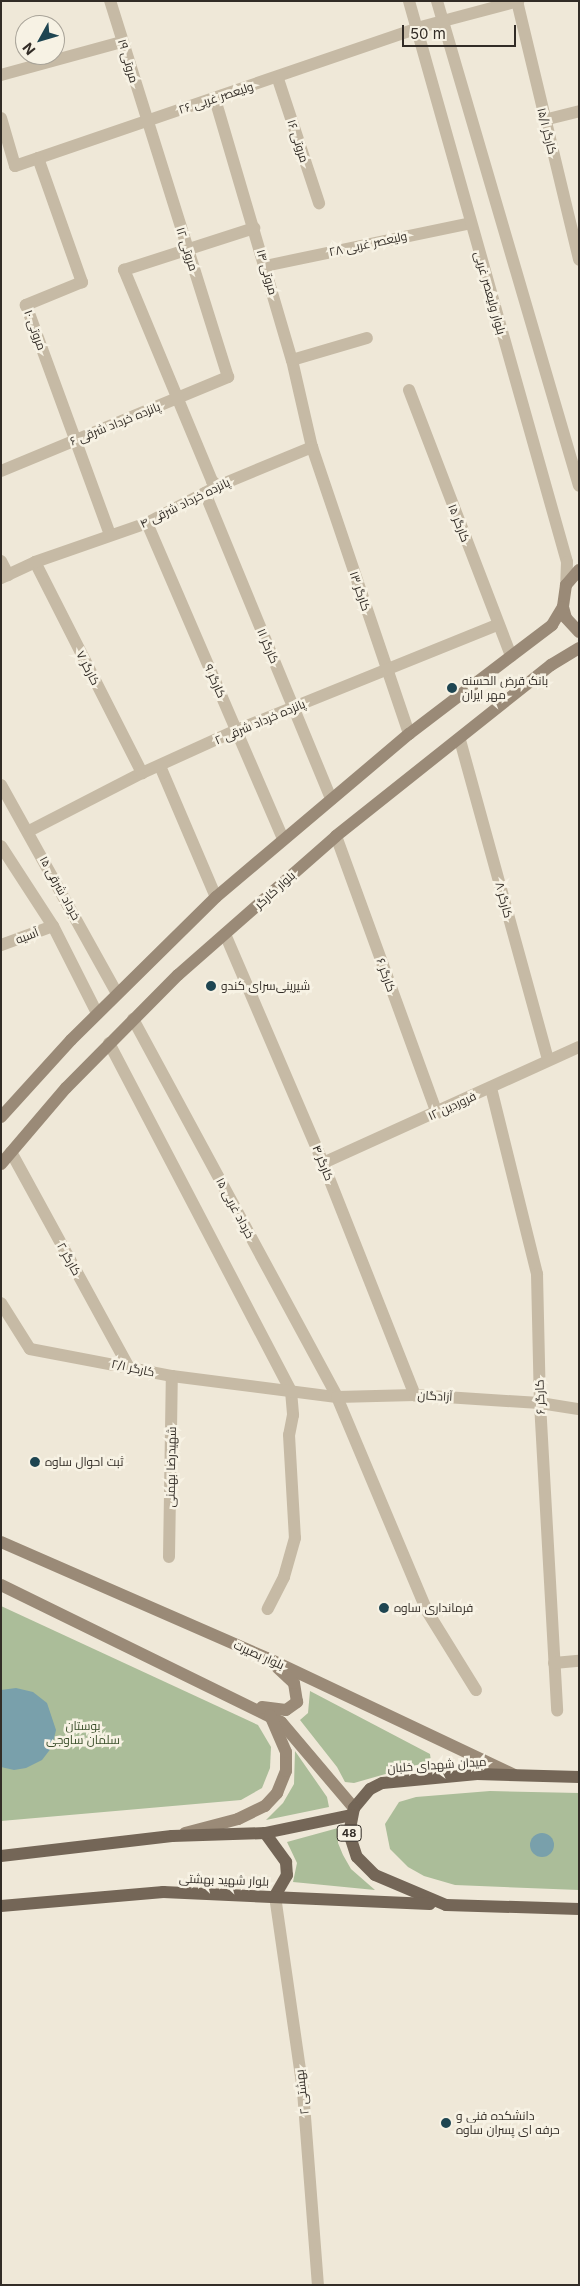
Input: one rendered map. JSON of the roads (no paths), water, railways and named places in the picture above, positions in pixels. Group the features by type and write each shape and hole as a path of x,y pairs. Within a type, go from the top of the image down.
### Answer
{"main road":[{"path":"1,1116 97,1013 216,897 409,734 552,625 563,606 566,585 579,570"},
{"path":"563,606 566,618 579,632"},
{"name":"بلوار کارگر","path":"1,1164 109,1043 225,934 336,836 460,740 551,665 579,648"},
{"name":"بلوار بصیرت","path":"1,1542 266,1658 514,1775"},
{"path":"1,1586 281,1722 353,1811"},
{"path":"247,1704 286,1710 297,1702 297,1690 290,1677 266,1658"},
{"path":"172,1836 238,1819 265,1806 277,1793 286,1771 286,1752 270,1715"},
{"name":"میدان شهدای خلبان","path":"353,1811 366,1793 382,1783 477,1774 579,1777"},
{"name":"48","path":"1,1856 172,1836 265,1833 353,1811 351,1845 365,1866 386,1881 446,1905 579,1909"},
{"path":"265,1833 286,1862 287,1875 275,1896"},
{"name":"بلوار شهید بهشتی","path":"1,1906 163,1892 446,1905"}],"street":[{"name":"مروتی ۱۹","path":"110,1 146,121"},
{"name":"بلوار ولیعصر غربی","path":"409,1 470,223 568,562 566,585"},
{"path":"437,1 579,486"},
{"name":"ولیعصر غربی ۲۶","path":"1,118 15,166 278,78 417,28 518,1"},
{"name":"کارگر ۱۵/۱","path":"518,1 544,120 575,226 579,260"},
{"path":"1,75 122,42"},
{"name":"مروتی ۱۶","path":"278,78 319,203"},
{"name":"مروتی ۱۴","path":"215,99 292,360 312,447"},
{"path":"544,120 579,111"},
{"name":"مروتی ۱۲","path":"146,121 228,377"},
{"name":"مروتی ۱۰","path":"38,158 82,282 26,305 110,535"},
{"name":"ولیعصر غربی ۲۸","path":"265,266 470,223"},
{"path":"218,486 212,480 124,270 254,228"},
{"path":"292,360 367,338"},
{"name":"پانزده خرداد شرقی ۶","path":"1,471 228,377"},
{"name":"کارگر ۱۵","path":"409,390 497,625 511,656"},
{"name":"پانزده خرداد شرقی ۴","path":"5,576 35,562 147,524 218,486 312,447"},
{"name":"کارگر ۱۳","path":"312,447 409,734"},
{"name":"کارگر ۱۱","path":"205,493 331,798"},
{"name":"کارگر ۹","path":"147,524 283,839"},
{"path":"1,561 5,576"},
{"name":"کارگر ۷","path":"35,562 142,773"},
{"name":"پانزده خرداد شرقی ۲","path":"29,831 142,773 237,730 497,625"},
{"name":"کارگر ۸","path":"460,740 548,1060"},
{"path":"160,766 216,897"},
{"name":"۱۵ خرداد شرقی","path":"1,785 29,831 118,993"},
{"name":"کارگر ۶","path":"336,836 437,1113"},
{"name":"۱۵ خرداد شرقی","path":"1,846 53,926 97,1013"},
{"name":"آسیه","path":"1,945 53,926"},
{"name":"کارگر ۴","path":"225,934 323,1163 414,1395"},
{"name":"۱۵ خرداد غربی","path":"133,1020 336,1397 427,1611 476,1690"},
{"path":"109,1043 291,1391 293,1415 289,1435 295,1538 284,1577 268,1609"},
{"name":"۱۲ فروردین","path":"323,1163 437,1113 579,1047"},
{"name":"کارگر ۶","path":"491,1088 537,1274 540,1403 557,1711"},
{"name":"کارگر ۲","path":"11,1152 128,1366"},
{"name":"کارگر ۲/۱","path":"1,1303 30,1349 128,1366 172,1376 291,1391"},
{"name":"شهیدرضا بهمنی","path":"170,1557 172,1376"},
{"name":"آزادگان","path":"291,1391 336,1397 414,1395 540,1403 579,1408"},
{"path":"554,1663 579,1661"},
{"name":"بهشتی ۲","path":"275,1896 303,2091 318,2285"},
{"path":"317,2270 329,2285"}],"water":[{"path":"16,1688 33,1692 47,1703 56,1730 52,1747 42,1760 26,1768 14,1770 1,1767 1,1690"},
{"path":"542,1833 551,1836 554,1845 551,1854 542,1857 533,1854 530,1845 533,1836"}],"place":[{"name":"بانک قرض الحسنه مهر ایران","path":"452,688"},
{"name":"شیرینی‌سرای کندو","path":"211,986"},
{"name":"ثبت احوال ساوه","path":"35,1462"},
{"name":"فرمانداری ساوه","path":"384,1608"},
{"name":"دانشکده فنی و حرفه ای پسران ساوه","path":"446,2123"}],"park label":[{"name":"بوستان سلمان ساوجی","path":"83,1733"}]}
